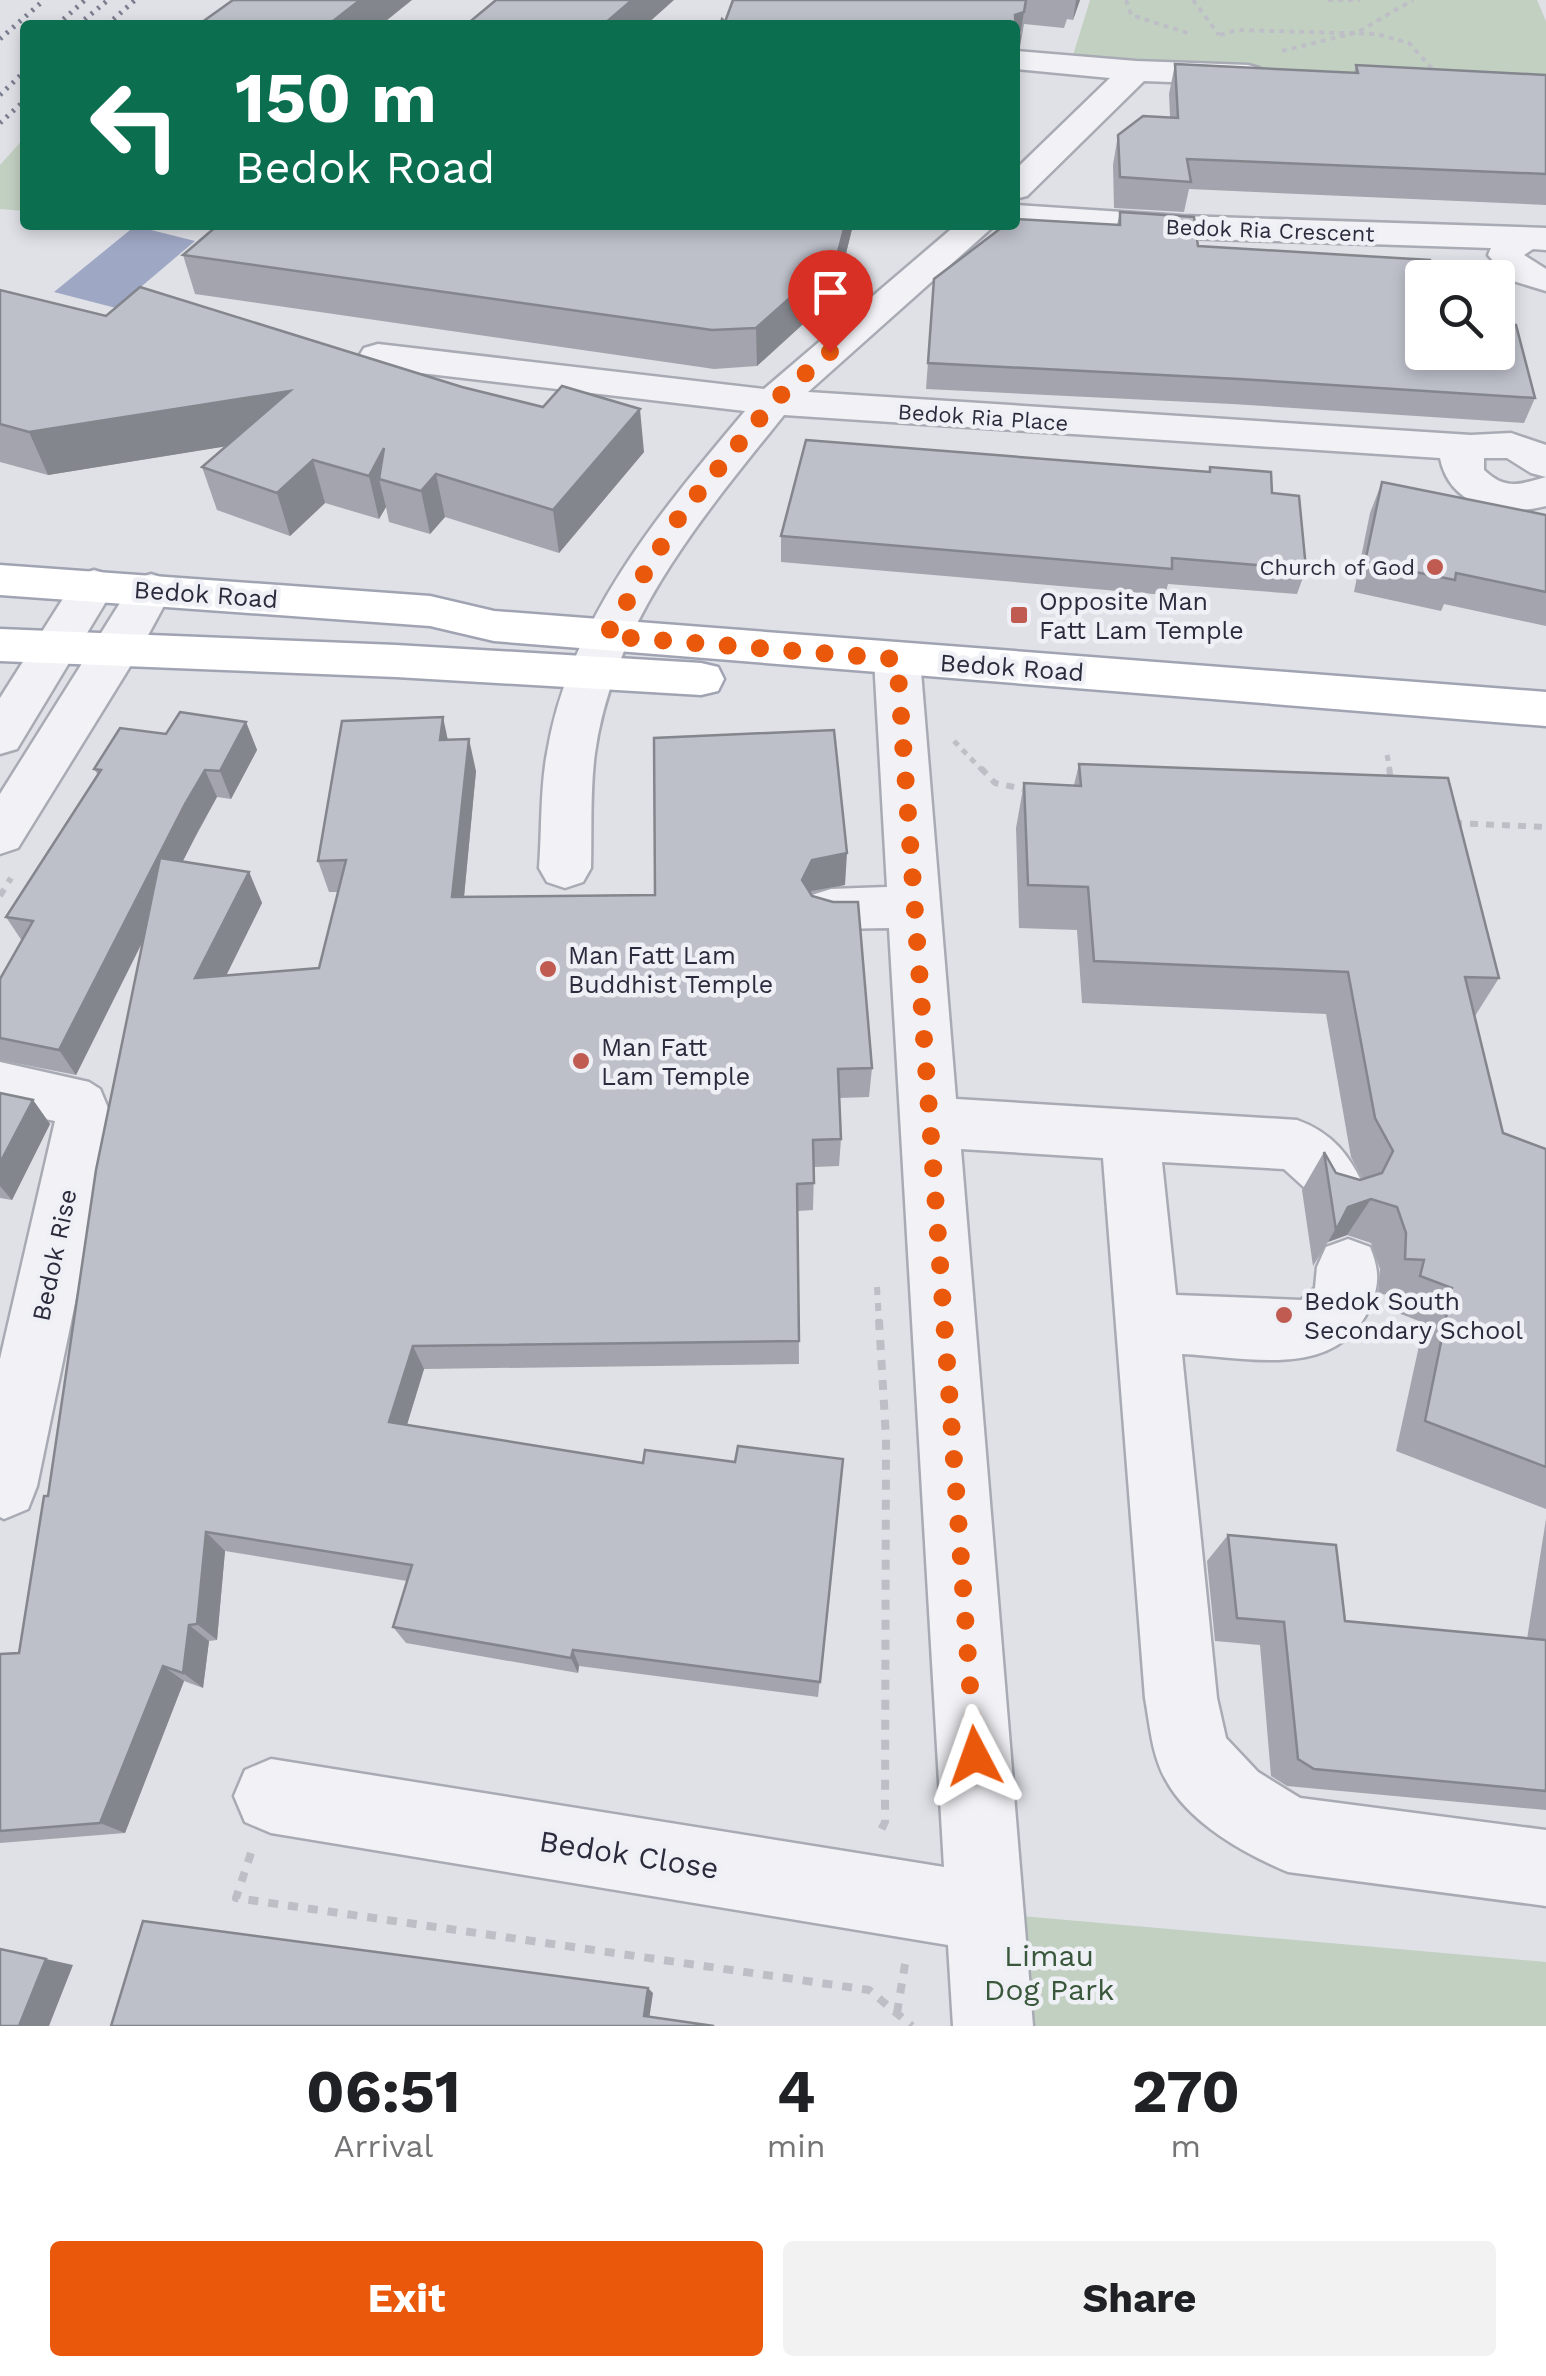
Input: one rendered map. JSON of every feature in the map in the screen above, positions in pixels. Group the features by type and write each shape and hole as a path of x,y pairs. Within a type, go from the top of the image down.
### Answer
{"main road":[{"name":"Bedok Road","path":"0,580 430,611 599,655"},
{"name":"Bedok Road","path":"0,646 396,661 599,655 899,686 1546,737"},
{"name":"Bedok Road","path":"899,686 1546,709"}],"street":[{"path":"1020,60 1136,71 1276,65"},
{"path":"1020,184 1136,71"},
{"name":"Bedok Ria Crescent","path":"1020,216 1535,240"},
{"path":"566,868 571,752 599,655 681,514 773,402 971,230"},
{"name":"Bedok Ria Crescent","path":"1535,240 1510,246 1506,256 1529,276 1546,280"},
{"name":"Bedok Ria Place","path":"378,356 773,402 1470,448 1490,443 1514,445 1536,454 1546,464"},
{"path":"1470,448 1460,459 1462,473 1475,487 1497,496 1522,499 1546,490"},
{"path":"0,737 94,585"},
{"path":"0,835 116,652 151,589"},
{"path":"899,686 994,2026"},
{"path":"831,909 914,907"},
{"name":"Bedok Rise","path":"0,1086 69,1099 80,1106 84,1120 4,1486"},
{"path":"929,1122 1297,1144 1327,1171 1335,1188"},
{"path":"1130,1132 1181,1698 1192,1757 1232,1798 1288,1834 1546,1868"},
{"path":"1148,1323 1306,1330 1327,1322 1341,1307 1348,1288 1348,1267"},
{"name":"Bedok Close","path":"270,1796 986,1913"}],"path":[{"path":"1126,0 1131,16 1202,37"},
{"path":"1193,0 1219,36 1231,45"},
{"path":"1328,0 1360,0"},
{"path":"1276,65 1358,32 1413,0"},
{"path":"1214,40 1237,30 1358,32 1409,44 1425,57 1444,84"},
{"path":"899,686 996,783 1030,790"},
{"path":"1387,754 1392,788"},
{"path":"1444,823 1546,826"},
{"path":"877,1287 886,1438 885,1822"},
{"path":"270,1796 236,1898 869,1990 912,2026"}],"green space":[{"path":"1090,0 1537,0 1546,21 1546,88 1070,65"},
{"path":"20,143 20,211 0,209 0,165"},
{"name":"Limau Dog Park","path":"987,1913 1546,1962 1546,2026 1002,2026"}],"water":[{"path":"130,230 151,230 195,241 116,308 54,292"}],"building":[{"path":"233,0 360,0 334,20 205,20"},
{"path":"496,0 632,0 609,20 472,20"},
{"path":"733,0 1026,0 1024,12 1015,15 1015,20 726,20"},
{"path":"1175,64 1358,73 1356,65 1546,75 1546,174 1187,159 1191,182 1120,177 1118,135 1143,116 1178,118"},
{"path":"1120,212 1194,217 1198,246 1430,260 1405,260 1405,370 1515,370 1516,325 1535,398 928,363 934,279 998,230 1020,230 1020,219 1120,225"},
{"path":"212,230 844,230 837,256 756,328 712,330 183,255"},
{"path":"140,287 462,387 543,407 562,386 640,409 553,510 436,474 421,491 379,479 384,448 369,476 313,460 277,493 202,467 290,391 29,432 0,424 0,290 106,316"},
{"path":"806,440 1210,472 1210,467 1271,472 1272,493 1299,496 1306,569 1172,558 1172,569 781,536"},
{"path":"1382,482 1546,515 1546,592 1456,573 1455,580 1365,562"},
{"path":"180,712 246,722 220,771 205,770 185,804 59,1050 0,1038 0,979 33,921 6,917 101,770 94,769 120,728 166,734"},
{"path":"443,717 440,740 469,739 452,897 655,895 654,738 834,730 847,853 812,860 802,880 812,896 833,902 858,902 872,1068 838,1069 841,1139 813,1140 814,1183 797,1184 799,1341 413,1346 389,1422 643,1463 645,1450 735,1462 738,1446 843,1459 820,1682 573,1650 571,1658 393,1627 412,1565 206,1532 197,1624 189,1625 183,1673 163,1666 100,1823 0,1831 0,1654 19,1653 44,1496 48,1496 96,1170 160,858 249,872 195,978 319,968 346,860 318,861 342,721"},
{"path":"1079,764 1448,778 1499,978 1465,977 1503,1133 1546,1149 1546,1467 1425,1421 1452,1288 1420,1276 1424,1260 1405,1259 1406,1233 1397,1207 1371,1199 1348,1207 1336,1230 1324,1152 1336,1173 1360,1180 1382,1173 1393,1151 1375,1118 1348,972 1094,961 1088,887 1028,885 1024,783 1081,786"},
{"path":"0,1093 33,1100 0,1163"},
{"path":"1228,1535 1336,1545 1345,1621 1546,1640 1546,1791 1314,1769 1298,1759 1284,1622 1237,1618"},
{"path":"143,1921 648,1988 644,2016 714,2026 111,2026"},
{"path":"0,1949 46,1959 19,2026 0,2026"}],"railway":[{"path":"21,20 44,0"},
{"path":"63,20 85,0"},
{"path":"84,20 108,0"},
{"path":"113,20 135,0"},
{"path":"0,39 20,21"},
{"path":"0,95 20,76"},
{"path":"0,123 20,105"}],"place":[{"name":"Church of God","path":"1435,567"},
{"name":"Opposite Man Fatt Lam Temple","path":"1019,615"},
{"name":"Man Fatt Lam Buddhist Temple","path":"548,969"},
{"name":"Man Fatt Lam Temple","path":"581,1061"},
{"name":"Bedok South Secondary School","path":"1284,1315"}],"route":[{"path":"830,352 773,402 681,514 606,636 897,659 975,1756"}]}
